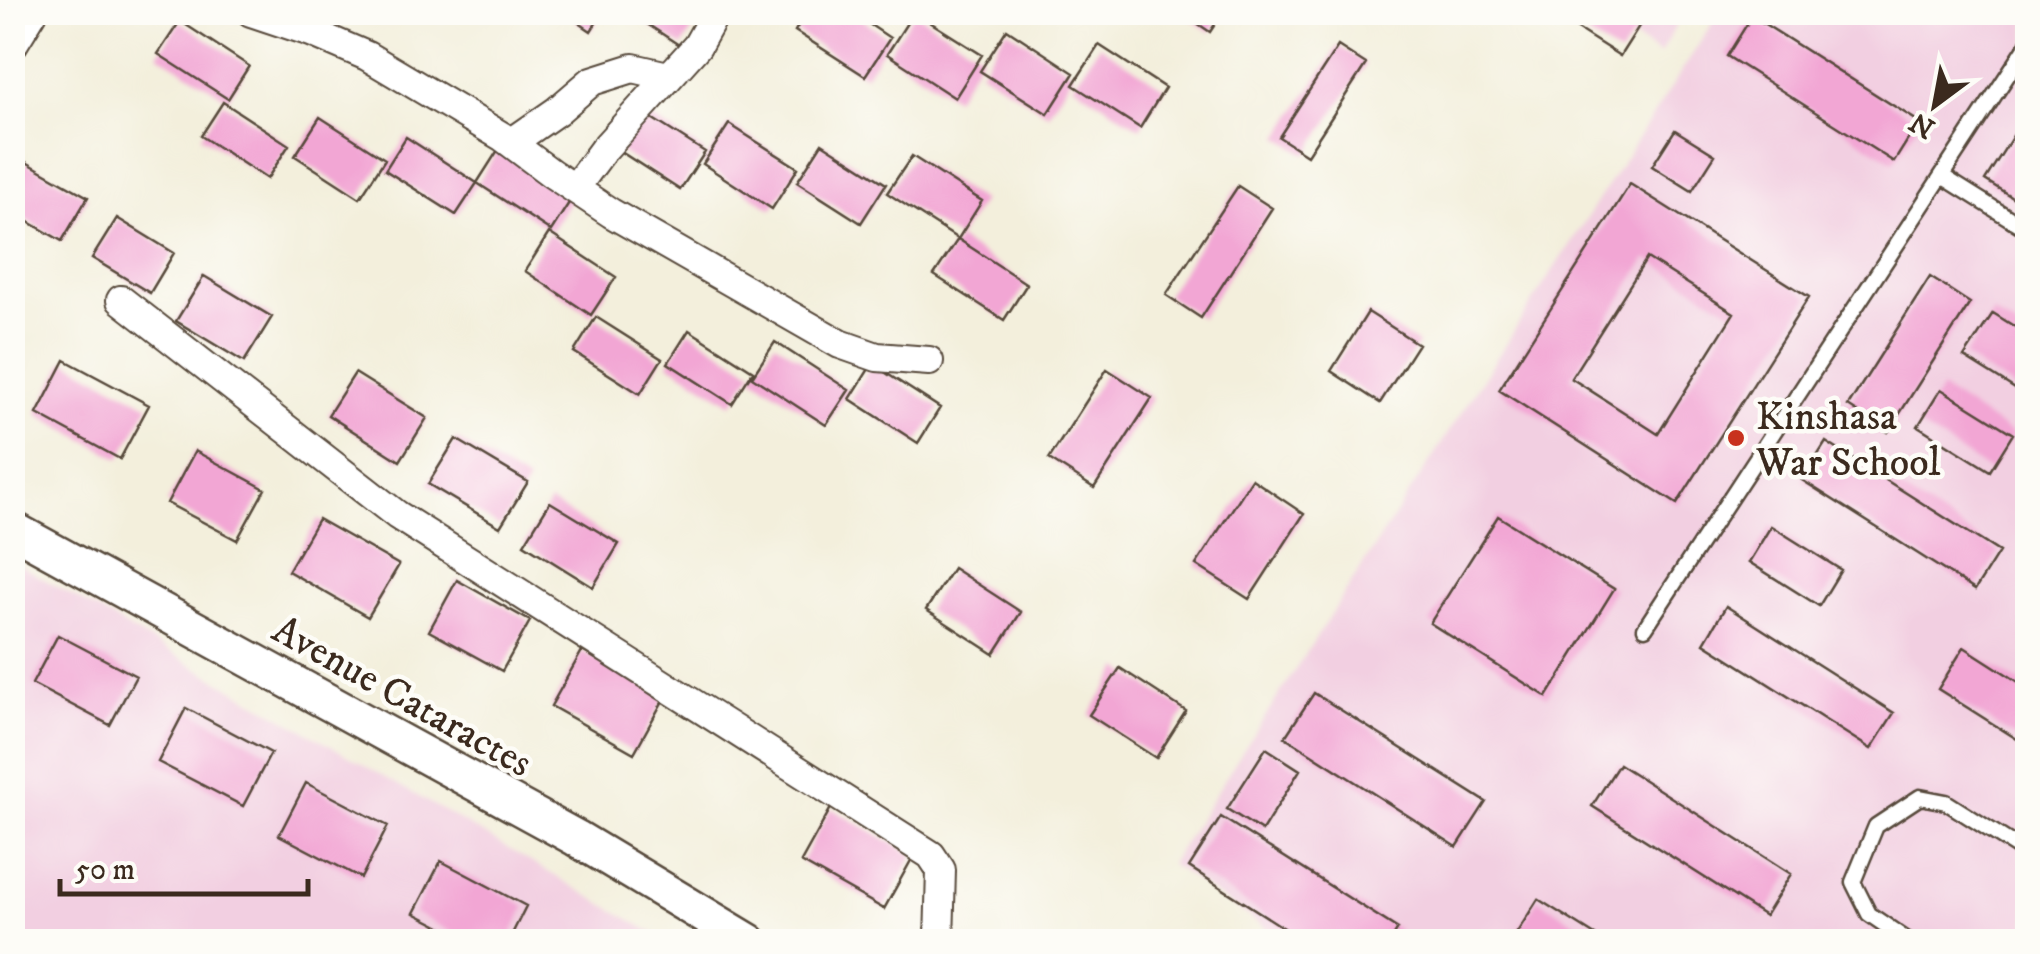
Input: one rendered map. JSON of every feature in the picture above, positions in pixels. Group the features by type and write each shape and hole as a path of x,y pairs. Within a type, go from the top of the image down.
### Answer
{"street":[{"path":"12,46 34,12"},
{"path":"250,12 367,56 511,143 611,213 840,344 876,357 929,361"},
{"path":"574,188 697,46 716,12"},
{"path":"511,143 592,81 633,68 668,76"},
{"path":"121,300 397,514 930,855 941,870 939,942"},
{"name":"Avenue Cataractes","path":"12,529 576,838 749,942"}],"lane":[{"path":"1645,628 2028,44"},
{"path":"1942,176 2028,230"},
{"path":"1910,942 1869,914 1853,882 1876,826 1920,797 1946,802 2028,854"}],"shaded area":[{"path":"1593,13 1683,13 1660,54"},
{"name":"Kinshasa War School","path":"1719,13 2027,13 2027,941 1285,941 1170,864"},
{"path":"13,561 667,941 13,941"}],"building":[{"path":"563,12 603,12 591,31"},
{"path":"629,12 704,12 682,47"},
{"path":"806,12 851,12 890,38 865,76 795,31"},
{"path":"914,12 982,55 955,98 887,54"},
{"path":"1181,12 1223,12 1210,32"},
{"path":"1571,12 1648,12 1620,56 1565,21"},
{"path":"1752,16 1919,122 1894,162 1727,56"},
{"path":"180,21 249,66 228,99 158,54"},
{"path":"1007,29 1074,73 1048,114 980,71"},
{"path":"1099,45 1165,88 1140,128 1073,85"},
{"path":"1338,46 1366,64 1307,155 1279,137"},
{"path":"223,102 289,145 267,179 201,136"},
{"path":"639,110 705,152 680,190 615,148"},
{"path":"2028,112 2028,207 1985,180"},
{"path":"320,117 385,159 360,198 295,156"},
{"path":"729,124 798,168 772,209 703,164"},
{"path":"1675,130 1715,155 1692,191 1652,166"},
{"path":"406,137 477,183 456,215 385,170"},
{"path":"822,143 886,184 861,223 797,182"},
{"path":"498,150 572,198 551,231 477,183"},
{"path":"912,156 982,201 958,239 887,193"},
{"path":"19,158 88,197 62,241 12,212 12,169"},
{"path":"1630,184 1809,297 1677,504 1499,390","holes":["1647,258 1734,313 1658,434 1571,378"]},
{"path":"1238,186 1272,208 1201,318 1166,295"},
{"path":"117,218 174,253 150,293 92,258"},
{"path":"549,233 616,277 591,315 525,271"},
{"path":"958,239 1027,284 1004,320 934,275"},
{"path":"204,276 272,317 244,362 176,321"},
{"path":"1930,277 1970,303 1888,432 1848,406"},
{"path":"1368,312 1418,344 1380,403 1331,371"},
{"path":"1993,313 2028,335 2028,397 1964,357"},
{"path":"596,317 662,359 640,394 574,352"},
{"path":"689,330 753,371 732,404 668,363"},
{"path":"775,342 849,390 826,425 752,377"},
{"path":"65,360 149,405 120,459 37,414"},
{"path":"872,364 940,408 918,443 850,399"},
{"path":"1107,369 1152,398 1094,488 1049,459"},
{"path":"355,373 427,418 400,461 328,415"},
{"path":"1941,389 2013,434 1990,471 1918,426"},
{"path":"456,439 528,482 500,527 428,484"},
{"path":"1826,442 1999,552 1975,590 1802,480"},
{"path":"195,451 265,489 237,540 167,503"},
{"path":"1252,479 1304,514 1249,599 1196,565"},
{"path":"550,502 619,544 593,587 524,544"},
{"path":"1498,516 1614,589 1547,697 1430,623"},
{"path":"318,519 399,565 368,617 288,571"},
{"path":"1771,526 1841,570 1819,606 1749,562"},
{"path":"953,568 1021,612 994,654 926,610"},
{"path":"457,580 530,621 502,671 429,631"},
{"path":"1726,606 1894,713 1871,749 1704,643"},
{"path":"58,635 136,676 110,725 32,684"},
{"path":"1964,647 2028,688 2028,746 1938,689"},
{"path":"582,651 665,697 634,753 551,706"},
{"path":"1120,668 1186,711 1156,758 1089,715"},
{"path":"1314,693 1486,802 1457,847 1285,737"},
{"path":"186,708 271,753 243,806 158,762"},
{"path":"1266,748 1300,770 1262,831 1227,809"},
{"path":"1619,764 1791,874 1765,916 1592,806"},
{"path":"306,783 388,826 361,878 279,835"},
{"path":"831,808 914,855 884,909 801,862"},
{"path":"1221,817 1398,929 1390,942 1306,942 1189,867"},
{"path":"441,861 526,906 508,942 470,942 414,913"},
{"path":"1538,899 1606,942 1511,942"}],"place":[{"name":"Kinshasa War School","path":"1736,438"}]}
